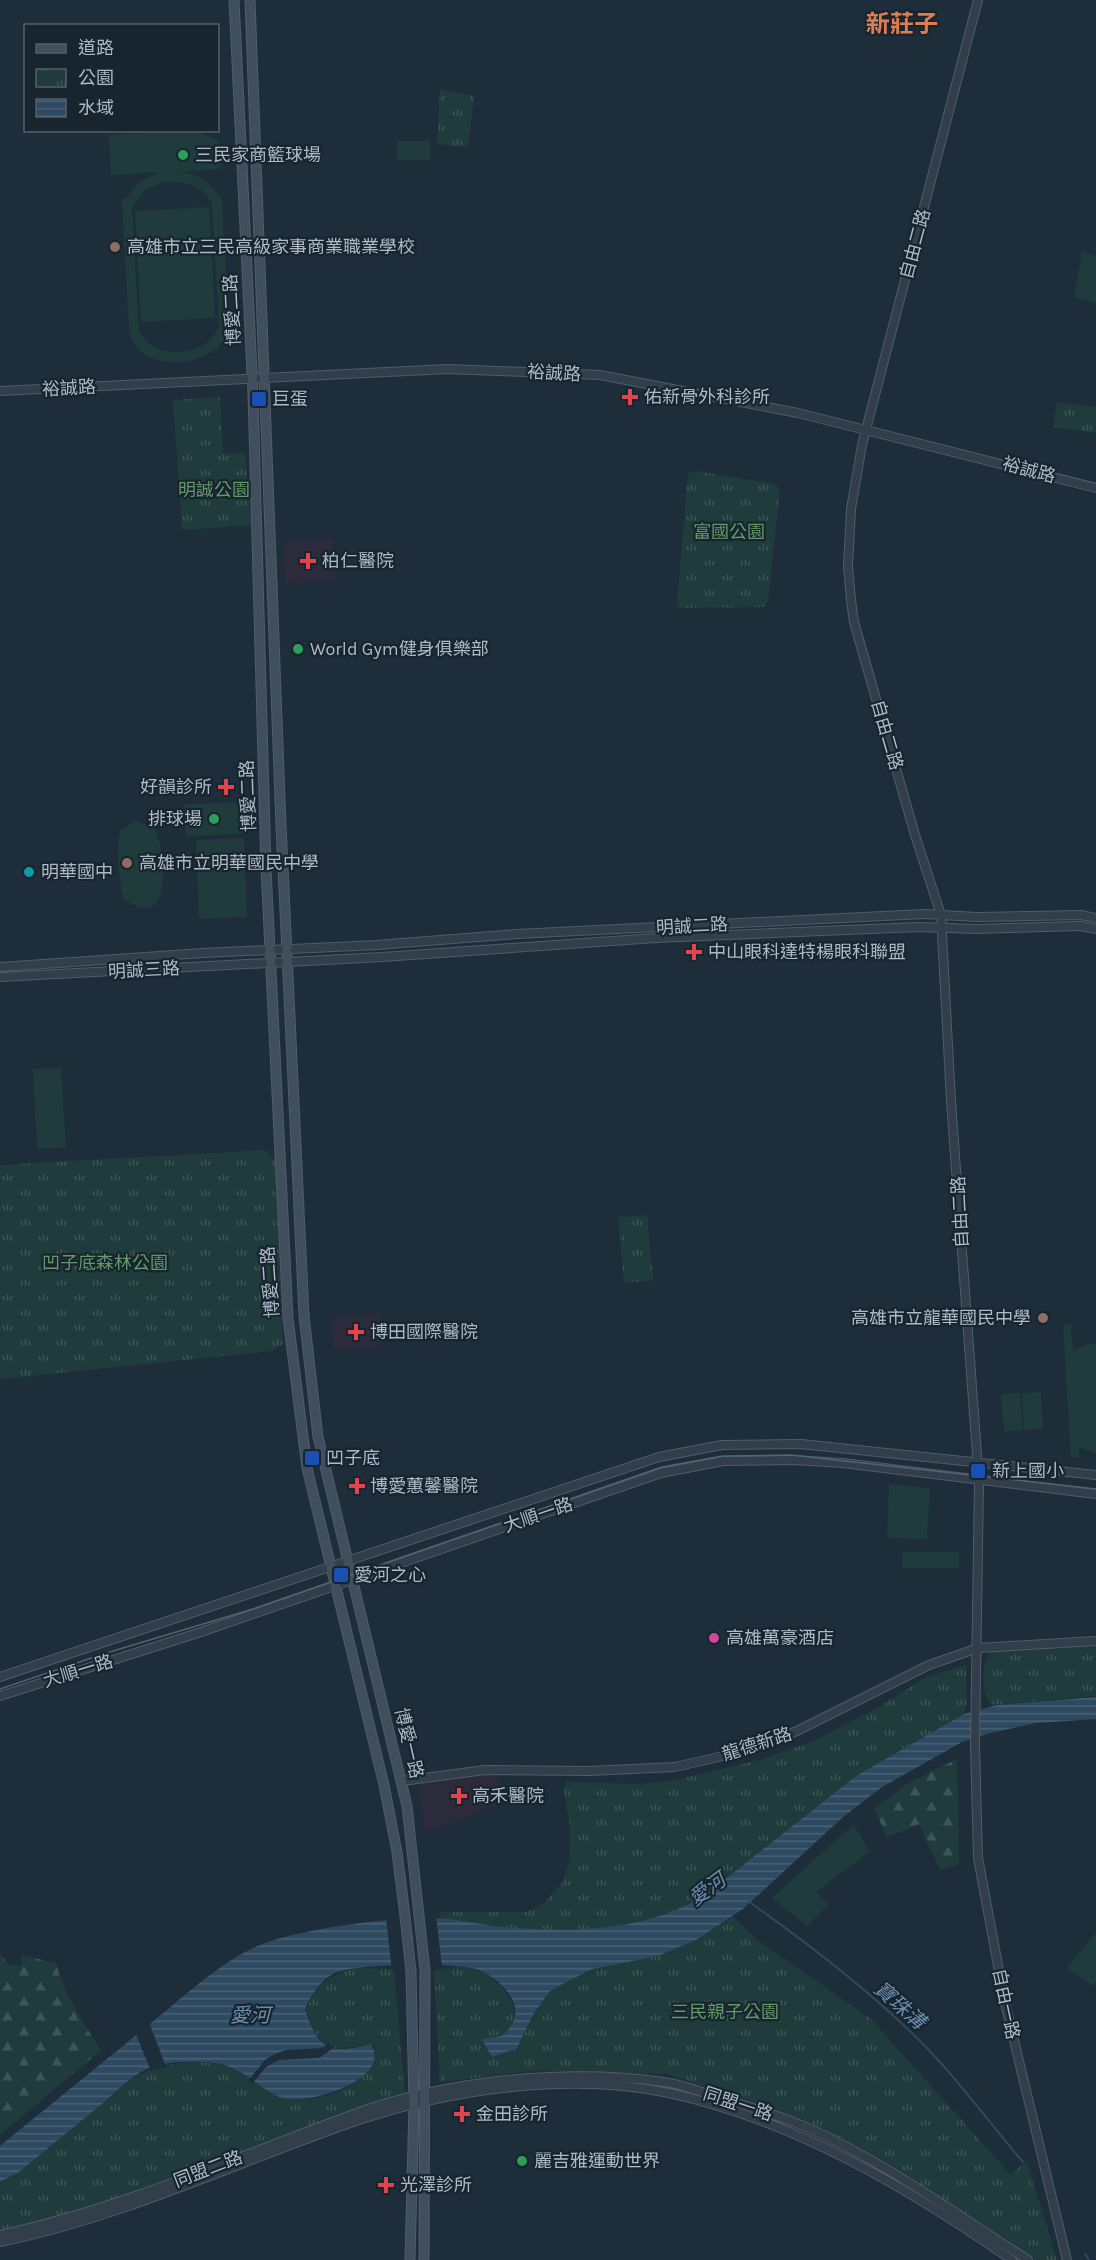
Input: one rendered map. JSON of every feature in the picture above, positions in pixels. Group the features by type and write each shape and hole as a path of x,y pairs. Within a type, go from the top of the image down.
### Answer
{"main road":[{"name":"博愛二路","path":"234,0 252,378 270,963 288,1318 302,1438 334,1586"},
{"name":"博愛二路","path":"250,0 303,1316 318,1437 353,1580"},
{"name":"博愛一路","path":"353,1580 402,1781 425,1970 427,2098"},
{"name":"博愛一路","path":"334,1586 384,1785 397,1852 411,1971 414,2100"},
{"path":"424,2260 427,2098"},
{"path":"410,2260 414,2100"}],"street":[{"name":"自由二路","path":"978,0 866,429 851,509 848,566 854,622 915,835 941,915 951,1101 979,1482"},
{"name":"裕誠路","path":"0,391 456,369 600,375 702,392 866,429 1096,488"},
{"name":"明誠二路","path":"287,948 377,945 525,934 941,915 1082,915 1096,918"},
{"name":"明誠二路","path":"287,963 656,938 942,928 1080,926 1096,929"},
{"name":"明誠三路","path":"0,968 287,948"},
{"name":"明誠三路","path":"0,977 287,963"},
{"name":"大順一路","path":"0,1677 658,1457 722,1445 801,1444 1096,1475"},
{"name":"大順一路","path":"0,1696 353,1580 661,1473 723,1461 793,1460 843,1463 979,1482 1096,1494"},
{"path":"978,1648 979,1482"},
{"name":"龍德新路","path":"402,1781 485,1770 639,1770 701,1762 815,1724 929,1665 978,1648 1096,1641"},
{"name":"自由一路","path":"978,1648 975,1744 978,1858 988,1920 1012,2033 1067,2260"},
{"name":"同盟一路","path":"427,2098 532,2076 667,2082 806,2127 907,2181 1028,2260"},
{"name":"同盟一路","path":"414,2100 532,2085 610,2086 667,2092 726,2108 806,2138 929,2204 1012,2260"},
{"name":"同盟二路","path":"0,2235 67,2219 167,2185 356,2113 414,2100"},
{"name":"同盟二路","path":"0,2242 54,2231 212,2176 414,2100"}],"shaded area":[{"name":"柏仁醫院","path":"332,538 334,581 285,583 283,540"},
{"name":"博田國際醫院","path":"380,1314 382,1347 333,1350 331,1317"},
{"name":"高禾醫院","path":"498,1773 499,1803 426,1833 418,1789 421,1785 428,1780"}],"green space":[{"path":"440,89 474,96 468,147 437,144"},
{"path":"198,132 218,140 221,169 178,172 204,180 222,200 229,326 222,342 206,355 186,361 165,362 146,355 132,339 129,332 122,199 126,198 139,182 161,172 111,175 109,135","holes":["163,182 185,183 203,192 212,203 219,325 204,345 180,352 156,348 139,330 132,207 145,190"]},
{"path":"397,141 430,141 430,160 397,160"},
{"path":"209,207 215,318 141,322 135,211"},
{"path":"1082,252 1096,256 1096,303 1074,297"},
{"name":"明誠公園","path":"220,397 223,454 245,453 251,525 182,530 173,400"},
{"path":"1057,402 1096,407 1096,433 1053,427"},
{"name":"富國公園","path":"695,471 776,484 780,490 768,601 764,607 681,608 677,605 688,474"},
{"name":"排球場","path":"243,802 244,834 186,836 184,804"},
{"path":"136,821 154,828 162,855 162,887 158,900 150,907 139,907 123,898 120,881 118,847 120,830"},
{"path":"244,838 247,917 199,919 196,840"},
{"path":"61,1068 66,1148 37,1149 33,1069"},
{"name":"凹子底森林公園","path":"265,1150 275,1161 283,1344 272,1351 0,1379 0,1165"},
{"path":"647,1215 653,1280 624,1283 618,1217"},
{"path":"1071,1324 1073,1352 1096,1343 1096,1453 1079,1447 1079,1457 1071,1458 1063,1325"},
{"path":"1041,1392 1043,1429 1024,1430 1022,1393"},
{"path":"1020,1393 1023,1430 1004,1432 1001,1394"},
{"path":"889,1484 930,1488 927,1539 887,1538"},
{"path":"903,1552 959,1552 959,1568 902,1568"},
{"path":"1096,1643 1096,1696 991,1705 988,1700 983,1678 985,1663 992,1652"},
{"path":"966,1665 967,1702 964,1714 856,1776 705,1895 675,1910 643,1921 576,1930 507,1927 440,1918 440,1912 527,1912 544,1903 562,1883 570,1859 570,1827 564,1791 566,1782 641,1784 671,1781 763,1759 816,1740 879,1707 926,1677"},
{"path":"957,1759 959,1864 940,1870 919,1824 887,1837 874,1809 907,1784"},
{"path":"854,1824 869,1852 816,1892 829,1904 807,1926 772,1898"},
{"name":"三民親子公園","path":"733,1916 757,1940 871,2019 1010,2174 1027,2162 1057,2260 1035,2260 944,2201 803,2120 667,2074 532,2071 440,2082 434,1971 462,1967 481,1972 496,1981 507,1993 513,2007 514,2020 510,2031 500,2038 483,2039 492,2056 522,2039 534,2013 551,1990 575,1975 592,1969 659,1956 696,1940"},
{"path":"1096,1932 1096,1984 1094,1986 1067,1968"},
{"path":"0,1954 9,1965 22,1966 21,1955 56,1963 69,1997 101,2050 0,2135"},
{"path":"357,1968 394,1969 405,2095 130,2197 0,2235 0,2183 19,2172 132,2079 142,2074 165,2066 189,2062 226,2066 247,2076 274,2095 292,2100 319,2098 333,2094 358,2080 373,2062 375,2048 372,2043 346,2048 328,2046 316,2034 306,2009 315,1992 326,1981"}],"water":[{"name":"愛河","path":"1096,1697 1096,1719 1036,1723 990,1733 962,1742 882,1787 843,1817 743,1909 696,1940 658,1956 592,1969 551,1990 534,2013 517,2048 492,2057 482,2039 502,2036 513,2022 515,2009 512,1998 504,1988 495,1979 479,1970 467,1967 405,1965 344,1970 333,1974 320,1985 305,2009 315,2034 321,2042 328,2046 345,2049 371,2044 375,2057 370,2069 359,2079 327,2094 294,2099 275,2095 235,2069 220,2064 171,2063 148,2068 134,2076 19,2172 0,2182 0,2146 209,1976 257,1946 311,1931 413,1918 439,1918 494,1926 548,1930 575,1930 629,1924 655,1917 681,1908 705,1895 856,1776 964,1714 997,1705"}],"pier":[{"path":"436,1915 442,1967 392,1970 386,1918"},
{"path":"149,2022 166,2067 151,2071 135,2032"},
{"path":"329,2044 335,2047 319,2058 279,2060 266,2067 252,2084 248,2081 265,2060 275,2054 286,2050 322,2048"}],"waterway":[{"name":"寶珠溝","path":"748,1901 834,1965 915,2036 1023,2162"},
{"name":"寶珠溝","path":"1085,2254 1089,2260"}],"tram line":[{"path":"0,1689 103,1654 253,1609 662,1467 723,1456 791,1455 1096,1489"}],"place":[{"name":"三民家商籃球場","path":"183,155"},
{"name":"高雄市立三民高級家事商業職業學校","path":"115,247"},
{"name":"佑新骨外科診所","path":"630,397"},
{"name":"巨蛋","path":"259,399"},
{"name":"柏仁醫院","path":"308,561"},
{"name":"World Gym健身俱樂部","path":"298,649"},
{"name":"好韻診所","path":"226,787"},
{"name":"排球場","path":"214,819"},
{"name":"高雄市立明華國民中學","path":"127,863"},
{"name":"明華國中","path":"29,872"},
{"name":"中山眼科達特楊眼科聯盟","path":"694,952"},
{"name":"高雄市立龍華國民中學","path":"1043,1318"},
{"name":"博田國際醫院","path":"356,1332"},
{"name":"凹子底","path":"312,1458"},
{"name":"新上國小","path":"978,1471"},
{"name":"博愛蕙馨醫院","path":"357,1486"},
{"name":"愛河之心","path":"341,1575"},
{"name":"高雄萬豪酒店","path":"714,1638"},
{"name":"高禾醫院","path":"459,1796"},
{"name":"金田診所","path":"462,2114"},
{"name":"麗吉雅運動世界","path":"522,2161"},
{"name":"光澤診所","path":"386,2185"}],"district":[{"name":"新莊子","path":"902,24"}]}
